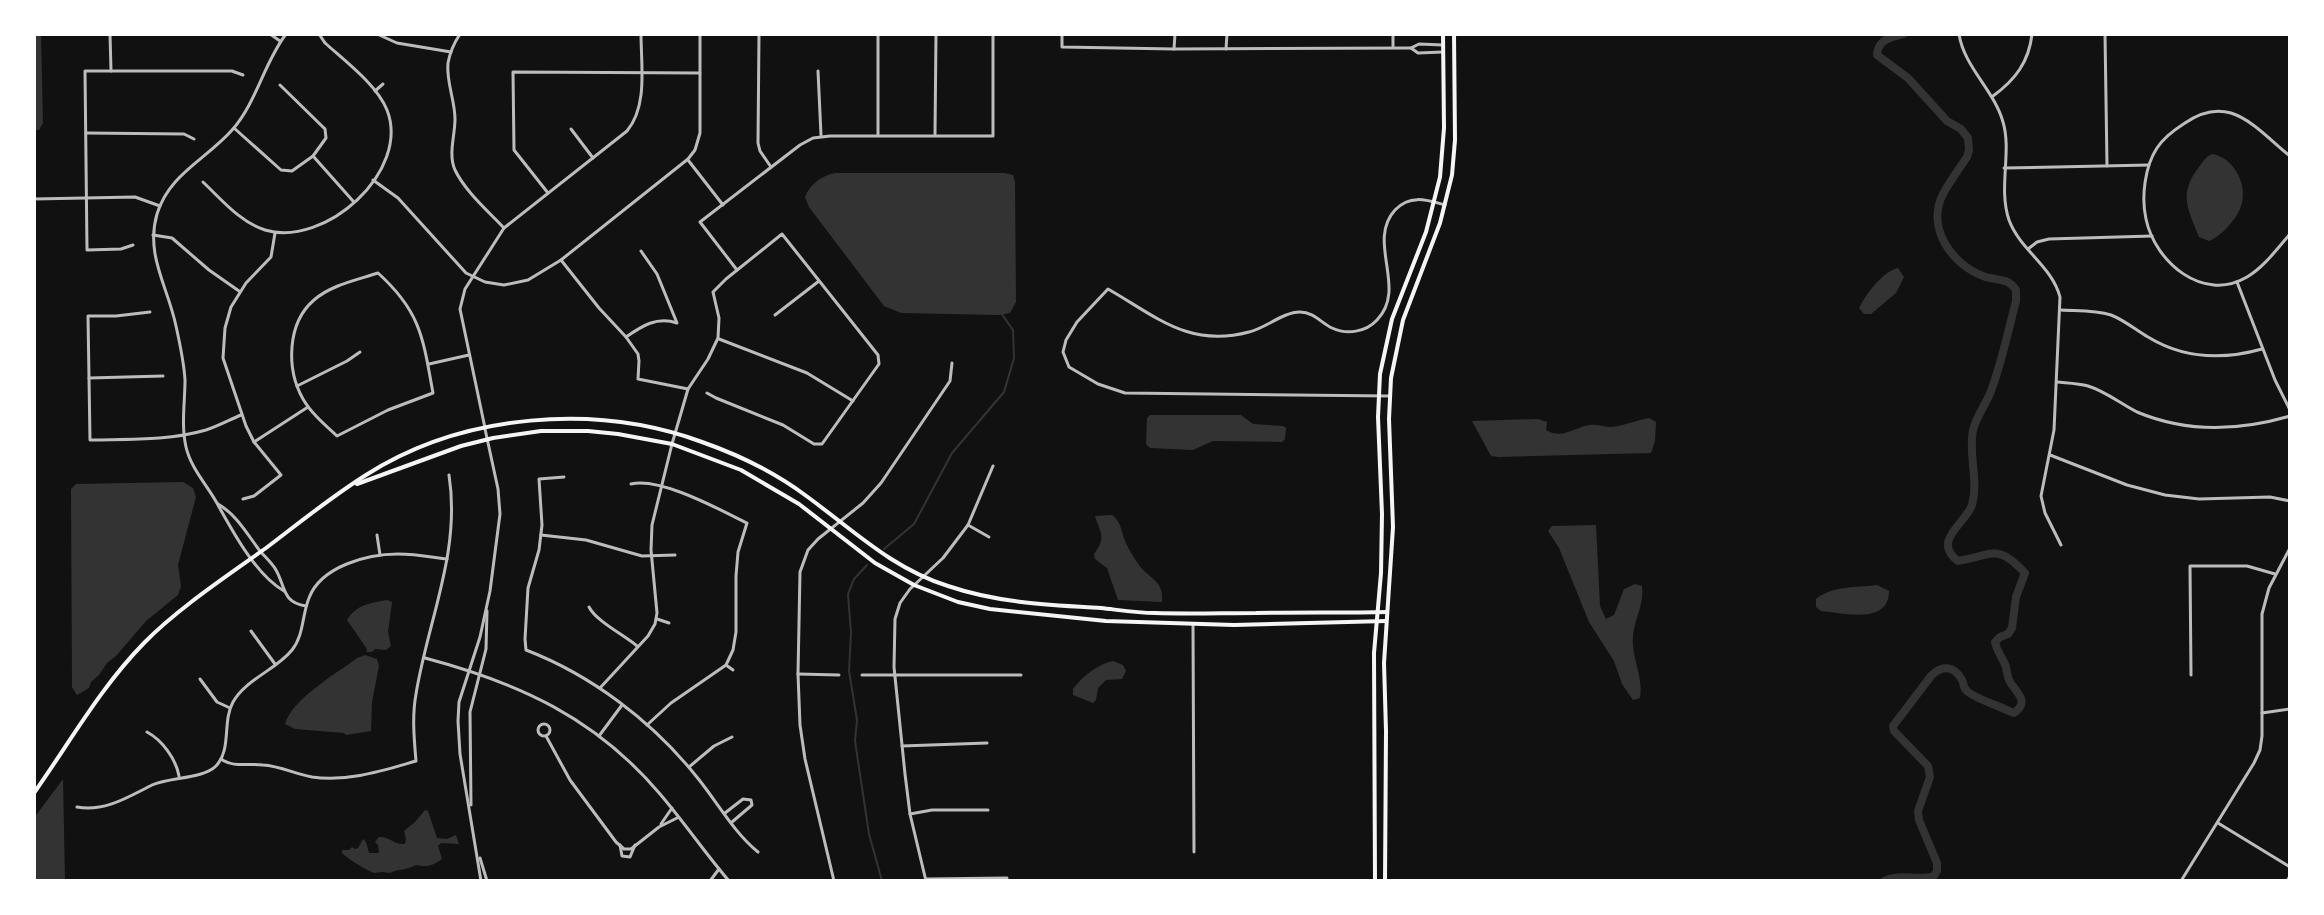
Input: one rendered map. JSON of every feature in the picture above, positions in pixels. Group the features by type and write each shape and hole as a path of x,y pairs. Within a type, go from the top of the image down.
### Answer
{"main road":[{"path":"1375,881 1375,622 1381,573 1381,364 1400,295 1435,202 1443,147 1443,34"},
{"path":"1385,881 1384,672 1393,527 1390,396 1393,364 1403,320 1429,255 1452,175 1455,140 1454,34"},
{"path":"34,793 103,688 145,641 260,551 367,474 429,444 485,428 525,422 566,419 620,423 702,441 746,460 805,495 885,557 923,577 970,593 1048,605 1151,613 1387,612"},
{"path":"348,488 432,456 488,439 541,431 588,431 643,437 672,444 741,470 799,504 867,558 914,585 958,602 1046,616 1193,625 1386,621"},
{"path":"1046,616 1048,605"}],"street":[{"path":"110,34 111,71"},
{"path":"270,34 280,41"},
{"path":"286,34 234,128 179,177 160,206 153,235 154,260 174,317 184,365 186,448 226,521 267,578 294,603 306,606"},
{"path":"203,182 252,225 286,233 310,230 332,219 373,180 392,142 388,112 375,91 319,34"},
{"path":"377,34 397,43 451,52"},
{"path":"460,34 451,52 448,74 455,112 454,165 475,197 504,228"},
{"path":"481,881 459,746 458,721 459,702 487,604 500,514 498,489 460,309 461,299 504,228 627,131 634,122 640,100 641,34"},
{"path":"373,180 398,198 457,265 472,277 495,284 516,284 537,276 688,159 695,150 700,133 700,34"},
{"path":"759,34 758,143 771,167"},
{"path":"878,34 878,136"},
{"path":"935,136 936,34"},
{"path":"737,270 700,222 813,138 993,136 993,34"},
{"path":"1062,34 1062,47 1226,49 1411,48 1419,44 1443,45"},
{"path":"1174,49 1175,34"},
{"path":"1226,49 1227,34"},
{"path":"1393,34 1393,48"},
{"path":"1959,34 1966,57 1993,97 2004,124 2003,175 2009,219 2055,283 2060,297 2054,430 2043,482 2042,504 2061,545"},
{"path":"1993,97 2021,69 2027,58 2032,34"},
{"path":"2105,34 2107,166"},
{"path":"1411,48 1418,53 1443,52"},
{"path":"133,245 121,249 87,250 85,71 232,71 243,75"},
{"path":"818,71 819,127 822,136"},
{"path":"548,193 514,150 513,72 700,73"},
{"path":"375,91 383,84"},
{"path":"234,128 276,166 287,172 313,156 327,133 280,85"},
{"path":"2290,156 2242,118 2220,111 2198,115 2159,145 2149,165 2144,211 2152,236 2166,259 2187,277 2208,284 2237,282 2248,277 2290,234"},
{"path":"571,129 593,158"},
{"path":"86,133 184,134 194,139"},
{"path":"313,156 353,202"},
{"path":"688,159 723,205"},
{"path":"2004,168 2149,165"},
{"path":"34,199 135,197 160,206"},
{"path":"1390,396 1132,393 1095,383 1069,367 1063,352 1077,322 1108,289 1175,329 1192,334 1220,336 1245,333 1302,312 1315,316 1333,329 1358,331 1369,327 1379,319 1389,298 1384,238 1393,212 1406,201 1417,199 1445,205"},
{"path":"243,499 254,496 281,475 254,442 241,415 223,358 225,328 239,291 271,257 275,232"},
{"path":"600,688 648,636 656,619 652,525 688,389 718,338 719,318 713,292 782,234 879,357 879,364 826,441 818,445 783,425 707,393"},
{"path":"153,235 172,238 239,291"},
{"path":"2028,249 2037,242 2049,239 2152,236"},
{"path":"626,337 644,325 659,320 677,323 657,274 641,251"},
{"path":"561,260 638,354 638,379 688,389"},
{"path":"378,273 397,290 410,308 419,328 428,364 433,393 388,410 337,436 308,407 297,386 292,358 293,342 300,317 315,299 326,291 378,273"},
{"path":"775,315 819,280"},
{"path":"2057,382 2090,386 2150,417 2194,427 2251,426 2290,413 2237,282"},
{"path":"2061,310 2111,315 2160,344 2195,355 2226,356 2262,349"},
{"path":"150,312 88,316 90,440 160,439 210,429 241,415"},
{"path":"718,338 807,373 853,401"},
{"path":"297,386 360,352"},
{"path":"428,364 469,355"},
{"path":"834,881 800,725 800,572 808,550 829,528 863,503 881,483 950,381 952,363"},
{"path":"89,378 163,376"},
{"path":"254,442 308,407"},
{"path":"2050,455 2127,485 2165,495 2199,499 2270,497 2290,501"},
{"path":"993,466 968,525 943,558 900,603 895,619 895,675 910,814 926,880 1007,878"},
{"path":"221,759 233,764 268,765 331,779 372,774 416,761 414,710 447,559 452,502 449,475"},
{"path":"564,477 539,479 541,535 528,588 526,650 600,688 647,725 689,767 758,852"},
{"path":"631,484 642,482 700,499 747,523 738,552 736,632 726,665 671,703 647,725"},
{"path":"217,503 239,522 276,571 284,591"},
{"path":"968,525 989,537"},
{"path":"377,535 380,555"},
{"path":"541,535 586,540 629,554 652,557 675,555"},
{"path":"2181,881 2257,757 2261,743 2262,614 2275,574 2290,548"},
{"path":"77,807 90,809 107,806 162,781 211,770 221,759 230,708 238,694 296,645 311,593 326,576 380,555 413,554 447,559"},
{"path":"2191,675 2190,566 2247,566 2275,574"},
{"path":"471,816 470,712 487,644 487,604"},
{"path":"589,607 596,617 637,646"},
{"path":"656,619 669,623"},
{"path":"1193,625 1194,852"},
{"path":"251,631 276,664"},
{"path":"425,658 480,673 516,687 554,706 599,736 645,777 729,881"},
{"path":"726,665 733,670"},
{"path":"798,674 839,675"},
{"path":"862,675 1021,675"},
{"path":"200,679 217,702 230,708"},
{"path":"599,736 622,705"},
{"path":"2262,713 2290,709"},
{"path":"147,732 156,737 176,764 179,777"},
{"path":"546,736 570,780 620,845 628,849 667,820 678,817"},
{"path":"689,767 714,746 732,737"},
{"path":"902,746 987,743"},
{"path":"725,813 743,799 751,800 750,809 732,822"},
{"path":"667,820 672,808"},
{"path":"910,814 932,810 988,810"},
{"path":"2217,823 2290,867"},
{"path":"620,845 622,856 626,857 630,857 635,845"},
{"path":"477,851 487,881"},
{"path":"713,880 719,869"},
{"path":"713,880 725,876"}],"shaded area":[{"path":"34,34 41,34 43,123 39,130 34,130"},
{"path":"2212,154 2226,160 2237,172 2243,195 2240,209 2233,220 2209,241 2199,237 2187,194 2193,177"},
{"path":"835,173 1013,175 1016,302 1010,313 901,313 884,306 809,207 805,197 817,181"},
{"path":"1898,268 1904,277 1896,293 1871,314 1864,314 1859,308 1870,290 1886,274"},
{"path":"1150,415 1241,415 1253,424 1283,426 1286,428 1285,439 1282,442 1213,441 1193,450 1150,448 1146,444 1147,418"},
{"path":"1649,418 1656,422 1651,453 1499,457 1491,456 1472,421 1538,419 1547,422 1546,430 1558,434 1584,426 1614,427"},
{"path":"183,482 193,488 196,497 178,565 181,586 178,595 146,621 107,663 89,688 77,695 72,687 71,489 76,484"},
{"path":"1112,515 1118,521 1127,546 1139,565 1161,589 1162,602 1118,600 1107,568 1095,559 1094,554 1101,539 1095,516"},
{"path":"1596,525 1600,606 1606,619 1614,615 1624,589 1635,584 1642,586 1633,644 1641,690 1640,698 1633,700 1622,684 1614,661 1589,622 1559,548 1548,531 1552,526"},
{"path":"1877,585 1889,591 1887,602 1874,613 1841,614 1821,611 1816,607 1816,599 1830,591"},
{"path":"387,600 392,602 388,632 391,646 386,650 366,652 347,620 359,608"},
{"path":"365,655 377,659 379,666 372,702 371,731 346,735 295,729 285,724 305,696"},
{"path":"1113,661 1123,665 1126,671 1122,679 1106,680 1098,688 1093,703 1073,695 1073,689 1086,675"},
{"path":"63,779 65,881 34,881 34,818"},
{"path":"425,810 437,838 447,839 456,835 459,844 441,843 438,846 442,859 436,863 390,873 374,873 342,853 342,850 358,848 363,839 369,853 379,853 375,842 379,837 405,844 404,831"}],"waterway":[{"path":"1884,881 1934,876 1937,871 1937,863 1918,811 1930,777 1928,766 1894,731 1893,726 1931,676 1943,668 1955,672 1966,690 1975,697 2014,713 2019,709 2020,696 2009,680 1995,642 2012,628 2016,597 2025,573 2001,554 1958,561 1948,546 1953,532 1972,505 1973,430 1998,369 2016,301 2016,290 2005,281 1971,270 1945,243 1940,231 1939,207 1943,194 1967,157 1968,138 1961,129 1947,121 1908,78 1877,55 1882,42 1903,34"},
{"path":"884,549 914,524 952,453 1004,392 1014,358 1013,330 1001,313"},
{"path":"867,565 854,579 848,594 851,633 849,671 857,720 855,741 869,834 882,881"}]}
